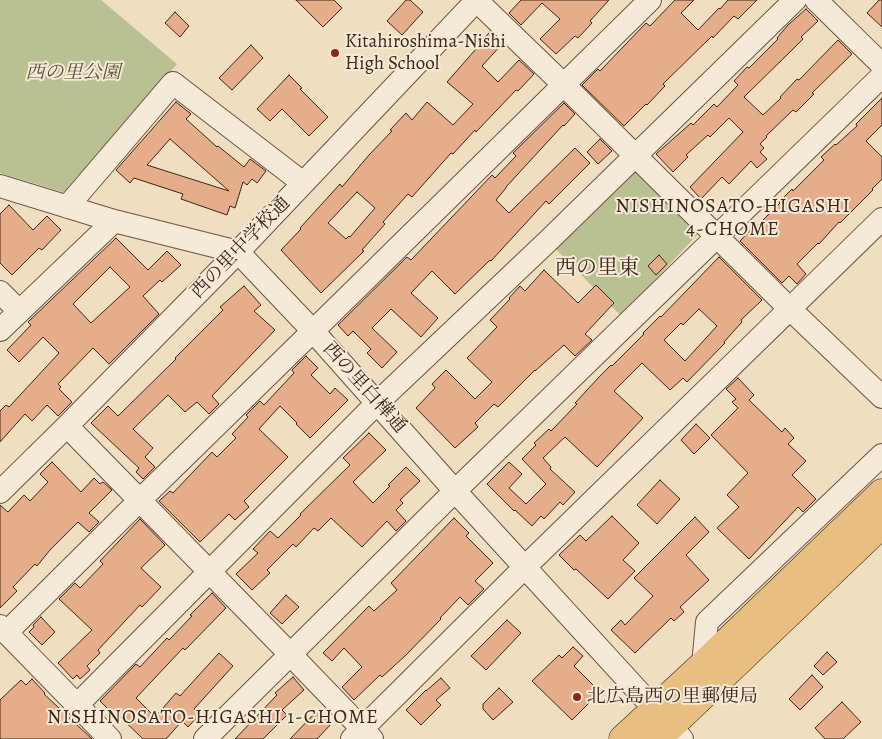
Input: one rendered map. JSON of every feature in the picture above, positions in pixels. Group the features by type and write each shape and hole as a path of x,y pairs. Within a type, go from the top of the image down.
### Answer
{"highway":[{"path":"666,729 703,665 882,493"},
{"path":"623,739 666,729 882,524"}],"street":[{"path":"476,0 564,84 882,398"},
{"name":"西の里中学校通","path":"0,492 238,252 476,0"},
{"path":"110,739 3,630 139,501 650,0"},
{"path":"77,705 378,403 548,241 794,0"},
{"path":"816,0 882,65"},
{"path":"205,739 455,491 882,76"},
{"path":"67,207 172,83 303,183"},
{"path":"0,186 114,221 238,252"},
{"path":"67,426 290,654 362,736 525,567 882,219"},
{"path":"0,330 114,221"},
{"name":"西の里白樺通","path":"238,252 378,403 525,567 666,729"},
{"path":"0,292 19,311"},
{"path":"703,665 707,622 882,455"}],"green space":[{"name":"西の里公園","path":"0,0 101,0 177,64 66,193 0,173"},
{"path":"627,163 698,234 621,316 548,241"}],"building":[{"path":"296,0 334,0 342,8 323,27"},
{"path":"406,0 410,0 423,12 402,35 387,21"},
{"path":"521,0 609,0 578,38 575,36 556,54 540,39 560,19 542,3 521,25 509,13"},
{"path":"675,0 694,0 681,13 698,30 728,0 757,0 738,19 734,16 713,38 712,36 663,84 665,86 647,105 624,126 582,85 598,69 600,71 646,23 650,26"},
{"path":"879,0 882,0 882,27 867,13"},
{"path":"806,9 818,21 801,37 803,39 744,97 763,115 838,40 852,54 812,93 814,94 796,112 793,110 766,136 760,144 764,148 760,152 767,159 757,168 751,161 729,184 722,177 701,199 690,187 743,132 729,118 710,137 708,135 686,155 688,157 673,172 656,154 691,123 693,125 714,104 717,107 738,85 734,81"},
{"path":"175,12 189,26 180,37 165,23"},
{"path":"490,32 502,44 482,66 498,82 519,60 534,74 476,132 475,130 453,154 451,153 412,197 408,194 383,222 385,224 362,250 364,251 321,293 281,250 340,184 342,187 406,113 412,120 427,102 453,125 473,104 447,82","holes":["357,192 375,208 350,237 346,239 328,223"]},
{"path":"251,45 263,58 232,90 219,78"},
{"path":"289,75 328,117 309,136 282,109 270,121 257,109"},
{"path":"882,98 882,125 866,141 882,157 882,179 797,264 806,274 797,284 789,276 782,283 740,241 824,160 821,157 857,126 856,124"},
{"path":"176,102 191,114 186,119 217,147 244,167 250,159 266,171 257,183 252,179 247,185 243,182 235,208 230,206 227,215 181,199 183,194 134,178 130,183 116,170","holes":["170,139 229,191 147,165"]},
{"path":"564,103 575,114 496,200 509,213 575,148 590,163 549,204 546,201 491,261 455,294 432,271 411,293 438,318 421,337 391,309 372,328 397,352 382,368 367,353 371,349 353,331 348,336 338,325 407,257 411,260 492,175 495,178 516,156 513,153"},
{"path":"600,139 612,151 598,164 587,152"},
{"path":"9,205 33,230 47,216 61,230 42,250 39,248 12,275 0,263 0,214"},
{"path":"116,238 148,270 167,251 181,265 162,282 160,280 143,296 159,314 109,364 93,348 58,384 61,387 59,389 72,402 58,416 47,405 32,421 25,414 0,442 0,411 6,405 9,407 59,353 43,337 19,362 7,350 31,325 28,322","holes":["110,267 130,287 91,323 73,304"]},
{"path":"659,255 667,264 656,275 648,266"},
{"path":"719,257 762,300 741,320 742,322 725,343 687,382 683,378 670,390 642,363 614,391 643,418 597,467 565,437 543,458 551,467 550,469 575,492 563,505 560,502 544,519 541,516 532,526 487,484 509,462 522,474 509,488 526,504 546,484 522,459 536,445 534,443 549,429 551,431 601,375","holes":["699,309 717,326 685,361 664,340"]},
{"path":"544,270 578,303 596,285 614,303 585,334 592,340 575,356 564,345 535,370 498,407 494,404 475,423 478,427 455,448 416,408 435,388 432,384 446,370 475,399 492,382 467,358 497,327 490,320 509,298 520,286 525,291"},
{"path":"244,286 261,305 254,311 275,330 212,396 219,404 209,414 197,402 185,412 168,395 133,429 153,448 145,457 155,467 143,479 136,472 139,468 91,423 108,406 118,416 223,310 220,307"},
{"path":"306,356 318,368 311,375 330,394 335,388 348,400 310,438 280,406 259,429 288,457 244,501 249,507 235,520 229,514 200,542 159,501 170,491 173,493 212,452 217,457 236,438 232,434 248,417 246,415 260,401 264,405 294,373 292,370"},
{"path":"738,378 754,395 749,400 782,432 785,428 794,438 788,444 806,461 792,475 816,499 803,512 798,507 749,559 717,528 739,507 727,495 748,473 711,435 738,408 732,402 736,399 726,389"},
{"path":"696,424 710,438 694,454 681,440"},
{"path":"369,433 386,450 353,482 373,503 406,467 420,481 400,500 403,503 396,510 406,521 396,531 387,521 362,547 331,518 318,531 314,528 296,547 293,544 267,570 270,573 252,590 236,574 258,553 253,549 270,531 278,538 301,515 350,465 343,458"},
{"path":"52,462 81,492 94,478 100,484 103,482 112,490 89,513 99,522 89,532 78,522 37,566 35,564 13,587 17,591 0,608 0,505 8,512 24,495 30,501 48,482 40,474"},
{"path":"660,480 680,499 657,524 637,505"},
{"path":"612,516 639,543 623,560 635,571 608,599 559,555 580,535 586,541"},
{"path":"695,517 709,532 686,555 709,580 680,607 684,612 674,621 671,618 635,653 611,630 621,620 625,625 653,596 634,578"},
{"path":"454,518 469,533 466,536 493,563 475,581 484,589 468,605 460,597 406,655 382,677 380,675 354,700 342,687 362,667 344,648 332,661 323,653 369,606 374,611 397,590 391,583"},
{"path":"140,519 165,545 141,568 161,587 142,607 140,605 98,650 100,653 87,666 90,670 80,679 77,675 73,679 58,663 92,630 59,599 75,583 80,588 103,564 100,561"},
{"path":"212,593 226,608 185,650 183,648 136,698 155,717 176,693 180,696 219,653 233,666 194,709 200,714 188,727 182,721 166,739 143,739 114,711 112,713 100,701 136,664 140,667 167,638 169,640"},
{"path":"286,595 299,607 282,624 270,613"},
{"path":"41,617 55,632 42,645 29,632"},
{"path":"507,620 521,633 486,670 471,656"},
{"path":"573,647 583,656 574,666 600,692 572,720 532,681 559,655 562,658"},
{"path":"827,652 837,662 823,675 814,666"},
{"path":"812,675 823,687 800,710 789,699"},
{"path":"293,677 304,690 282,710 287,715 263,739 235,739 277,695 275,693"},
{"path":"441,678 450,688 436,700 441,705 421,725 406,710"},
{"path":"32,679 44,694 92,739 0,739 0,700 21,680 26,685"},
{"path":"499,688 513,702 493,720 483,709 483,704"},
{"path":"842,702 861,722 843,739 825,739 815,728"},
{"path":"318,710 332,723 317,739 290,739"}],"place":[{"name":"Kitahiroshima-Nishi High School","path":"335,53"},
{"name":"北広島西の里郵便局","path":"577,697"}],"district":[{"name":"NISHINOSATO-HIGASHI 4-CHOME","path":"733,218"},
{"name":"西の里東","path":"597,269"},
{"name":"NISHINOSATO-HIGASHI 1-CHOME","path":"213,718"}]}
